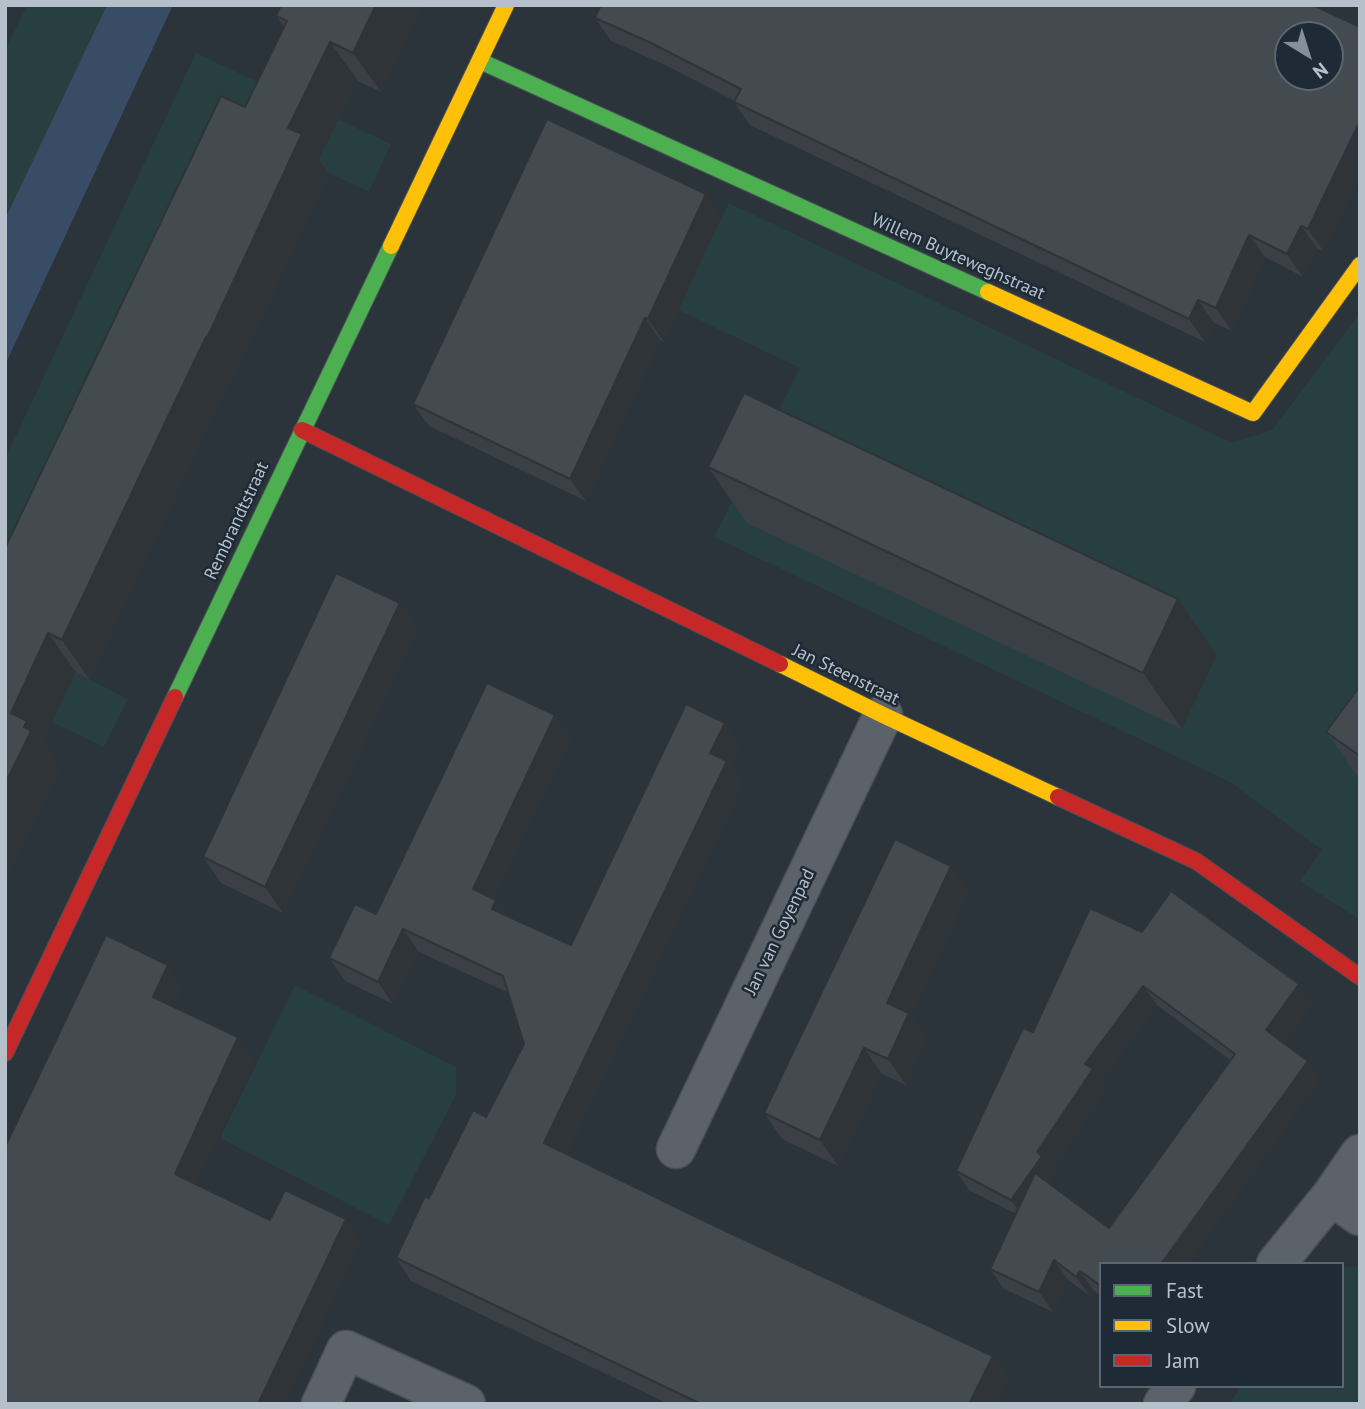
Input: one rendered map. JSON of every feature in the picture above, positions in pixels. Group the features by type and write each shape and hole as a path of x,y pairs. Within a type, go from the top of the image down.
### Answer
{"street":[{"name":"Rembrandtstraat","path":"5,1053 506,5"},
{"name":"Willem Buyteweghstraat","path":"480,61 1253,413 1360,265"},
{"name":"Jan Steenstraat","path":"302,430 883,715 1196,861 1360,977"},
{"name":"Jan van Goyenpad","path":"676,1149 883,715"},
{"path":"1278,1262 1345,1206 1360,1154"},
{"path":"321,1404 346,1350 466,1404"},
{"path":"1163,1404 1175,1388"}],"green space":[{"path":"27,5 107,5 5,219 5,51"},
{"path":"196,53 391,144 369,192 329,173 89,679 128,699 104,747 5,700 5,459"},
{"path":"729,203 1232,443 1272,430 1360,313 1360,920 1300,881 1322,850 1232,783 714,537 800,368 676,309"},
{"path":"295,985 456,1067 456,1095 389,1225 220,1138"},
{"path":"1360,1266 1360,1404 1229,1404 1241,1388 1344,1388 1344,1268"}],"water":[{"path":"107,5 173,5 5,365 5,219"}],"building":[{"path":"281,5 376,5 353,53 330,42 288,128 302,134 207,338 62,640 48,633 11,713 27,721 24,727 31,731 5,784 5,548 221,96 245,107 287,21 276,16"},
{"path":"601,5 1313,5 1360,27 1360,121 1308,229 1301,226 1287,254 1249,235 1216,308 1198,300 1189,319 734,102 741,89 595,18"},
{"path":"547,119 706,194 570,479 413,404"},
{"path":"744,393 1178,599 1143,673 708,467"},
{"path":"336,573 400,603 265,887 203,857"},
{"path":"487,683 555,715 473,889 496,900 492,909 571,945 686,704 725,723 710,753 727,761 544,1143 993,1356 969,1404 701,1404 396,1258 425,1196 429,1198 473,1110 486,1117 524,1044 503,976 403,929 378,982 329,958 355,904 376,914"},
{"path":"1360,686 1360,756 1326,732"},
{"path":"895,839 951,866 887,1003 909,1013 888,1059 864,1048 820,1140 764,1113"},
{"path":"1171,891 1299,984 1266,1030 1308,1061 1162,1262 1099,1262 1099,1285 1080,1271 1076,1277 1054,1260 1039,1292 990,1269 1035,1173 1109,1228 1235,1054 1143,986 1085,1064 1093,1069 1037,1152 1042,1156 1011,1200 956,1171 1023,1028 1033,1032 1090,908 1142,932"},
{"path":"106,935 168,965 153,997 238,1037 175,1174 270,1220 285,1190 346,1219 258,1404 5,1404 5,1147"}],"traffic: fast":[{"path":"480,61 988,292"},
{"path":"175,697 391,246"}],"traffic: slow":[{"path":"391,246 506,5"},
{"path":"988,292 1253,413 1360,265"},
{"path":"780,664 1058,797"}],"traffic: jam":[{"path":"302,430 780,664"},
{"path":"5,1053 175,697"},
{"path":"1058,797 1196,861 1360,977"}]}
